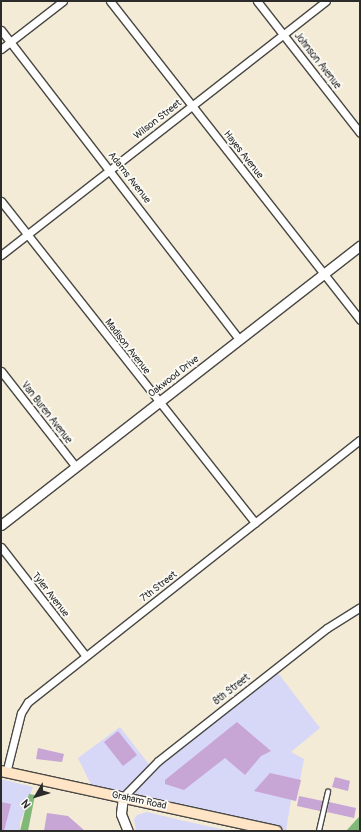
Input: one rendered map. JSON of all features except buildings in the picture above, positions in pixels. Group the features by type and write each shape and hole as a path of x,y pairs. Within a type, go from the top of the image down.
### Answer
{"main road":[{"name":"Graham Road","path":"4,772 277,831"}],"street":[{"path":"1,49 63,1"},
{"name":"Hayes Avenue","path":"110,1 360,320"},
{"name":"Johnson Avenue","path":"257,1 360,133"},
{"name":"Wilson Street","path":"1,255 326,1"},
{"name":"Adams Avenue","path":"1,30 110,169 240,340"},
{"name":"Madison Avenue","path":"1,201 159,403 177,421 255,522"},
{"name":"Oakwood Drive","path":"1,525 360,246"},
{"name":"Van Buren Avenue","path":"1,371 76,467"},
{"name":"7th Street","path":"4,772 24,707 85,655 360,440"},
{"name":"Tyler Avenue","path":"1,547 85,655"},
{"name":"8th Street","path":"122,797 158,761 327,628 360,607"},
{"path":"122,797 121,814 128,831"}],"lane":[{"path":"319,831 328,792"}],"shaded area":[{"path":"275,669 320,728 291,752 304,759 296,801 291,800 286,831 94,791 78,758 120,727 151,767"},
{"path":"1,779 33,787 20,823 20,831 1,831"},
{"path":"147,812 230,831 136,831 134,819 137,815"}],"green space":[{"path":"29,794 35,795 28,831 20,831"},
{"path":"360,816 360,831 347,830 356,820"}]}
